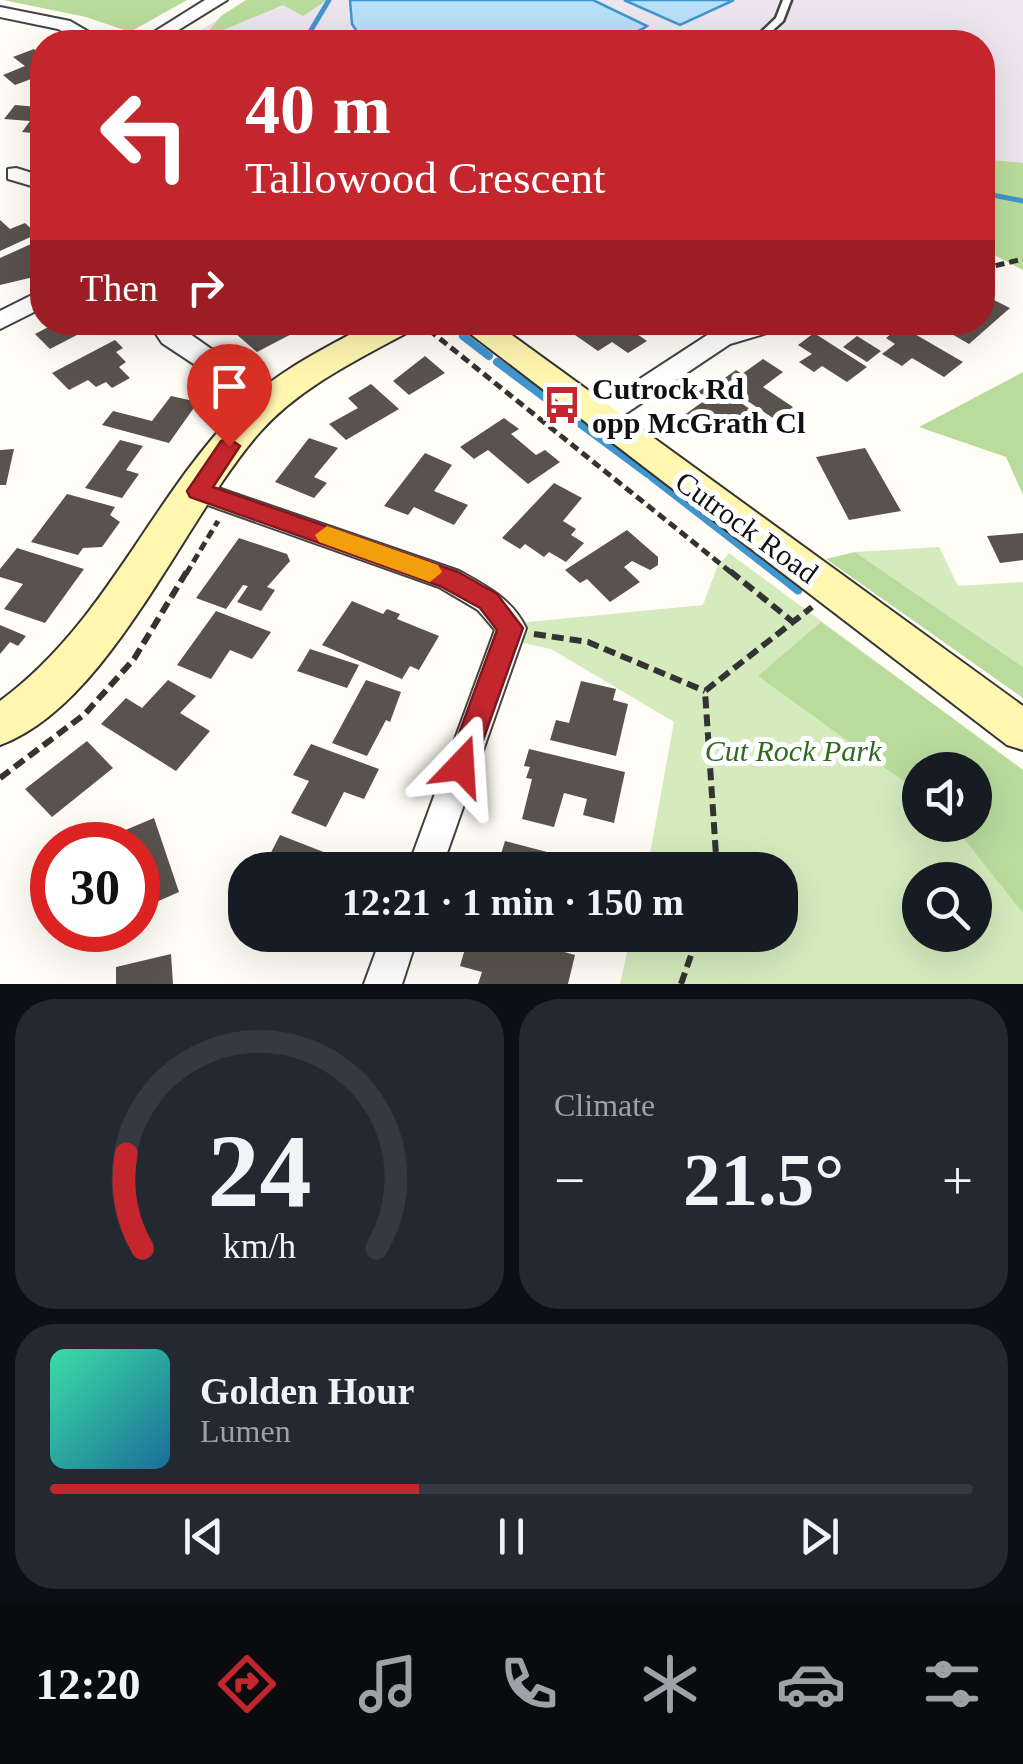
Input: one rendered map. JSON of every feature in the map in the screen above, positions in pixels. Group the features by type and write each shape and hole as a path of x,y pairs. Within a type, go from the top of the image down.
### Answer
{"street":[{"path":"167,30 218,0"},
{"path":"0,12 73,30"},
{"path":"16,174 30,179"},
{"path":"0,321 30,305"},
{"path":"170,335 269,402"},
{"path":"0,726 49,689 97,640 214,496 229,446 269,402 405,335"},
{"name":"Cutrock Road","path":"488,335 1023,731"},
{"path":"598,419 731,335"},
{"path":"214,496 449,579 488,601 510,628 430,852"},
{"path":"382,984 394,952"}],"lane":[{"path":"768,30 780,19 787,0"}],"path":[{"path":"995,266 1023,258"},
{"path":"418,335 792,622"},
{"path":"0,778 85,714 134,659 214,496"},
{"path":"706,692 834,590"},
{"path":"510,628 588,642 706,692"},
{"path":"706,692 708,788 715,852"},
{"path":"681,984 692,952"}],"shaded area":[{"path":"250,0 1023,0 1023,212 995,207 995,30 201,30"}],"green space":[{"path":"3,0 187,0 134,30"},
{"path":"246,0 327,0 303,16 283,5 223,30 209,30 221,16"},
{"path":"995,160 1023,163 1023,270 995,255"},
{"path":"1023,372 1023,495 1006,457 919,427"},
{"path":"939,547 958,586 1023,582 1023,667 855,552"},
{"path":"855,552 1023,667 1023,698 826,559"},
{"name":"Cut Rock Park","path":"729,553 1023,770 1023,984 620,984 627,952 798,952 798,852 650,852 674,722 551,649 519,642 518,623 703,605 717,567"},
{"path":"821,622 1023,770 1023,913 992,874 992,862 982,862 967,842 992,842 992,752 902,752 902,780 758,676"}],"water":[{"path":"350,0 593,0 647,26 638,30 356,30"},
{"path":"624,0 734,0 680,25"}],"building":[{"path":"30,51 30,79 15,85 3,75 25,66 13,57"},
{"path":"15,105 30,106 30,121 4,119"},
{"path":"0,220 10,229 25,223 30,228 30,237 0,251"},
{"path":"30,244 30,278 0,285 0,258"},
{"path":"995,300 1010,308 995,321"},
{"path":"36,335 77,335 50,349"},
{"path":"237,335 290,335 257,352"},
{"path":"575,335 638,335 647,341 628,353 612,342 598,351"},
{"path":"817,335 867,367 847,382 822,366 814,372 799,362 812,354 798,345"},
{"path":"916,335 963,362 944,377 912,358 902,366 882,354 895,344 886,338"},
{"path":"953,335 979,335 969,344"},
{"path":"857,336 881,351 867,362 843,347"},
{"path":"115,340 123,348 116,352 126,362 119,367 130,378 112,388 106,382 96,387 88,380 69,390 52,373"},
{"path":"425,356 445,373 409,395 393,381"},
{"path":"763,359 783,372 763,387 793,407 776,420 719,382 736,370 742,374"},
{"path":"711,383 750,409 735,420 729,416 702,430 683,416 705,400 696,393"},
{"path":"371,384 399,409 346,440 329,424 358,408 348,398"},
{"path":"171,396 198,402 169,443 102,425 113,411 152,421"},
{"path":"504,418 519,429 511,434 536,455 545,450 560,462 528,484 488,450 474,459 460,447"},
{"path":"309,438 338,448 314,477 327,483 314,498 275,482"},
{"path":"120,440 143,446 126,470 139,474 122,498 85,488"},
{"path":"865,448 901,511 849,520 816,457"},
{"path":"14,449 6,485 0,485 0,450"},
{"path":"425,453 452,465 434,491 468,505 454,525 414,507 408,515 384,506"},
{"path":"554,483 582,498 563,521 576,529 571,535 584,543 566,562 549,552 544,557 525,544 520,549 502,538"},
{"path":"67,494 115,507 110,515 120,522 102,547 83,548 78,555 31,542"},
{"path":"627,530 658,557 658,565 650,570 632,561 624,567 640,582 610,602 587,579 580,583 565,570"},
{"path":"1023,533 1023,560 1000,563 987,536"},
{"path":"239,538 287,554 290,561 267,587 275,590 261,611 237,602 248,586 243,585 226,609 196,598"},
{"path":"17,548 84,569 45,623 4,609 23,584 0,577 0,569"},
{"path":"352,601 383,614 387,609 400,614 397,619 439,636 419,670 410,666 402,679 322,645"},
{"path":"216,611 271,632 252,659 230,650 211,679 177,665"},
{"path":"0,625 26,636 18,646 10,642 0,654"},
{"path":"310,649 359,665 347,688 297,671"},
{"path":"168,680 196,696 180,713 210,731 176,771 101,724 126,698 142,708"},
{"path":"366,680 401,692 390,722 386,720 367,756 332,743"},
{"path":"581,681 616,689 613,700 628,704 616,756 550,740 556,720 569,723"},
{"path":"87,741 113,768 52,817 25,789"},
{"path":"311,744 379,769 364,799 344,792 326,827 291,813 309,781 293,775"},
{"path":"529,749 625,772 614,823 583,815 587,799 564,793 554,827 522,819 532,779 526,778 530,767 524,766"},
{"path":"280,835 324,852 271,852"},
{"path":"160,836 179,892 160,900"},
{"path":"505,841 547,852 502,852"},
{"path":"464,952 575,955 568,984 478,984 482,972 460,966"},
{"path":"171,954 173,984 116,984 116,967"}],"waterway":[{"path":"311,30 329,0"},
{"path":"995,196 1023,201"},
{"path":"463,336 489,356"},
{"path":"497,362 648,474"},
{"path":"652,477 777,574"},
{"path":"774,571 798,590"}],"slow traffic":[{"path":"327,535 430,572"}],"place":[{"name":"Cutrock Rd opp McGrath Cl","path":"562,405"}],"route":[{"path":"229,446 198,491 449,579 488,601 510,628 461,766"}]}
